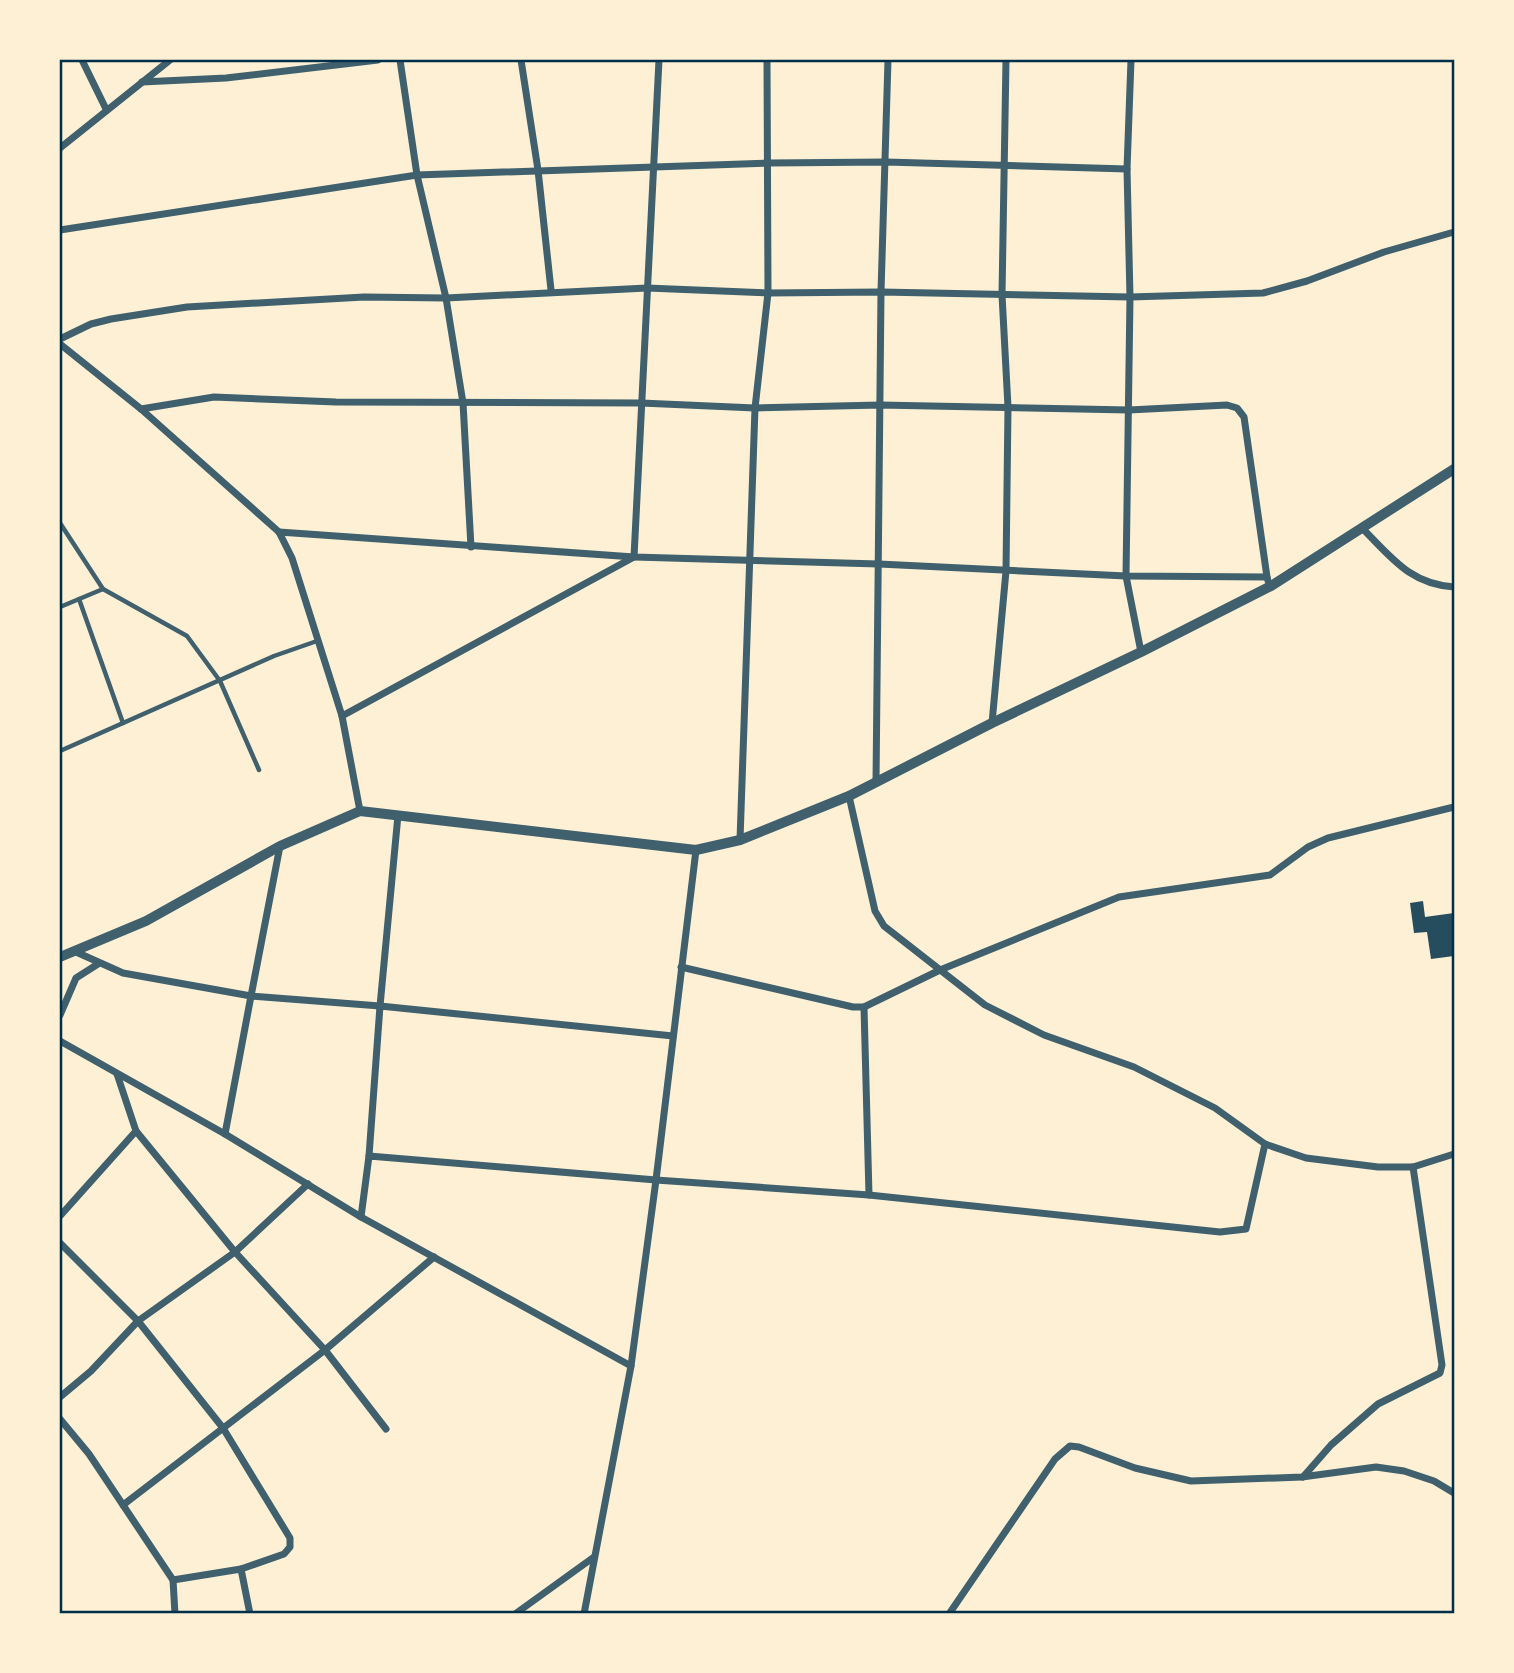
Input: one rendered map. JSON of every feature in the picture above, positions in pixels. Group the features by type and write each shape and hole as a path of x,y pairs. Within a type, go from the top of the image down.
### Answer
{"street":[{"path":"82,60 106,109"},
{"path":"60,148 170,60"},
{"path":"142,82 226,78 378,60"},
{"path":"400,60 417,175 446,298 463,403 471,547"},
{"path":"521,60 538,170 551,290"},
{"path":"634,557 659,60"},
{"path":"740,840 755,408 768,293 768,60"},
{"path":"876,783 881,292 888,60"},
{"path":"992,723 1006,571 1008,407 1002,296 1006,60"},
{"path":"1131,60 1126,576 1141,652"},
{"path":"60,230 417,175 769,163 886,162 1128,169"},
{"path":"360,811 342,716 292,558 279,531 141,409 60,342 91,324 187,307 364,297 446,298 551,290 647,288 768,293 881,292 1002,296 1130,297 1263,293 1307,281 1384,252 1454,232"},
{"path":"141,409 214,397 463,403 641,403 755,408 880,405 1129,410 1227,405 1237,408 1244,417 1268,582"},
{"path":"60,957 146,921 281,846 360,811 696,850 740,840 849,796 992,723 1141,652 1362,528 1454,469"},
{"path":"1362,528 1414,578 1435,586 1454,587"},
{"path":"279,531 634,557 879,564 1268,582"},
{"path":"342,716 634,557"},
{"path":"849,796 875,911 884,926 985,1005 1044,1035 1134,1066 1215,1108 1265,1144 1306,1157 1378,1167 1413,1167 1454,1154"},
{"path":"681,967 853,1007 864,1007 940,970 1119,897 1270,875 1308,847 1328,838 1454,807"},
{"path":"361,1217 369,1156 398,815"},
{"path":"225,1134 281,846"},
{"path":"584,1614 631,1366 696,850"},
{"path":"76,952 123,973 251,996 380,1006 673,1036"},
{"path":"60,1016 76,978 98,964"},
{"path":"864,1007 869,1195"},
{"path":"60,1041 225,1134 361,1217 631,1366"},
{"path":"117,1073 136,1132 235,1252 325,1350 386,1429"},
{"path":"60,1216 136,1132"},
{"path":"369,1156 869,1195 1220,1233 1246,1228 1252,1214 1265,1144"},
{"path":"1303,1478 1331,1445 1378,1404 1440,1373 1442,1365 1413,1167"},
{"path":"60,1397 91,1371 138,1321 235,1252 307,1184"},
{"path":"60,1243 138,1321 223,1428 290,1538 290,1547 284,1554 241,1569 173,1580"},
{"path":"123,1505 325,1350 434,1257"},
{"path":"60,1419 89,1454 173,1580 175,1614"},
{"path":"949,1614 1055,1459 1070,1446 1135,1468 1191,1481 1303,1478 1376,1467 1404,1471 1434,1481 1454,1493"},
{"path":"515,1614 594,1557"},
{"path":"241,1569 250,1614"}],"lane":[{"path":"60,523 103,589 187,636 220,681 259,770"},
{"path":"60,607 103,589"},
{"path":"79,599 123,723"},
{"path":"60,751 274,656 317,641"}],"building":[{"path":"1423,901 1425,917 1454,913 1454,956 1431,959 1427,932 1414,933 1410,903"}]}
